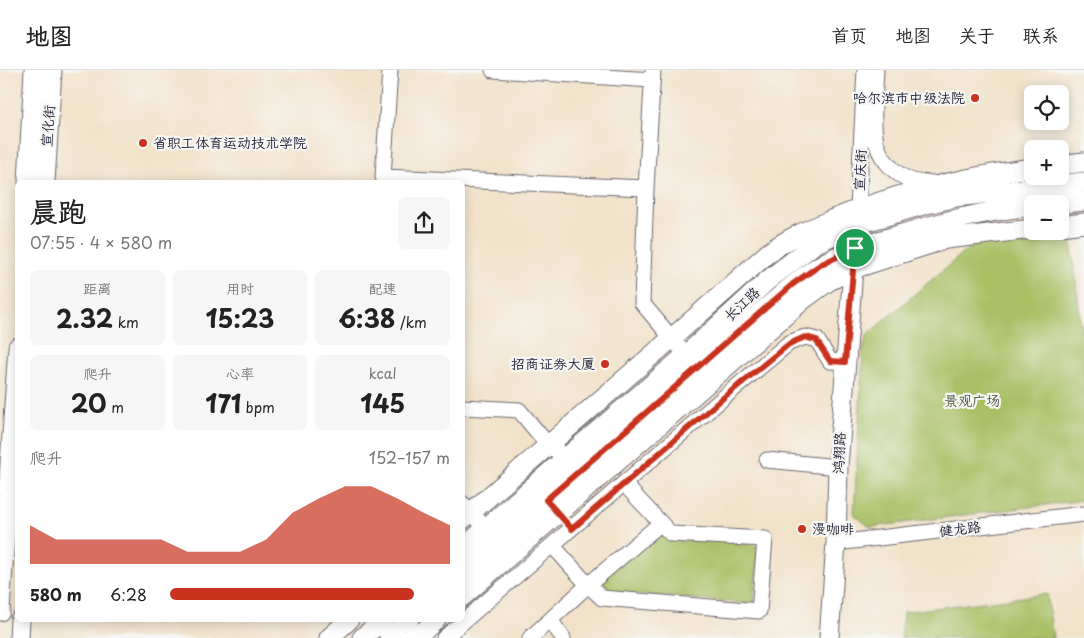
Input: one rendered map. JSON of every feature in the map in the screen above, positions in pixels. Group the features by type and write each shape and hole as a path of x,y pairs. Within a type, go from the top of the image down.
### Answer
{"main road":[{"name":"宣化街","path":"28,180 34,70"},
{"name":"宣化街","path":"45,180 52,70"},
{"path":"1069,164 1084,162"},
{"path":"465,511 549,446 782,242 798,233 857,217 942,183 1024,169"},
{"name":"长江路","path":"551,506 768,280 816,243 857,217 956,197 1084,182"},
{"path":"1069,202 1084,200"},
{"name":"长江路","path":"465,546 566,457 806,274 855,248 968,216 994,210 1024,207"},
{"path":"1069,225 1084,223"},
{"path":"465,588 470,573 551,506 709,383 804,299 829,281 852,269 946,239 1024,230"},
{"name":"鸿翔路","path":"829,638 836,543 838,467 852,269"},
{"path":"0,611 15,391"},
{"path":"19,638 20,622"},
{"path":"329,638 347,622"},
{"path":"362,638 381,622"},
{"path":"389,638 407,622"},
{"path":"416,638 434,622"}],"street":[{"path":"390,70 383,177 455,180"},
{"path":"492,70 653,75 646,188 642,303 723,398"},
{"name":"宣庆街","path":"852,269 855,248 865,70"},
{"path":"876,70 874,135 882,155 891,168 914,182 942,183"},
{"path":"465,180 646,188"},
{"path":"465,620 723,398 789,344 805,337 816,340 830,361 845,362"},
{"path":"465,407 519,410 549,446 566,457"},
{"path":"767,460 838,467"},
{"path":"552,545 602,598 759,611 765,539 671,534 624,484"},
{"path":"551,506 572,529"},
{"path":"465,511 486,528"},
{"name":"健龙路","path":"836,543 1084,514"},
{"path":"530,638 660,523"},
{"path":"470,573 494,595"},
{"path":"550,620 563,638"},
{"path":"444,638 463,622"}],"green space":[{"name":"景观广场","path":"1069,230 1084,351 1084,500 870,527 854,514 863,349 867,335 970,247 986,240 1024,235 1024,240 1069,240"},
{"path":"656,527 758,546 754,604 605,592 596,581"},
{"path":"1047,594 1053,638 901,638 903,612"}],"place":[{"name":"哈尔滨市中级法院","path":"975,98"},
{"name":"省职工体育运动技术学院","path":"143,143"},
{"name":"招商证券大厦","path":"605,364"},
{"name":"漫咖啡","path":"802,529"}],"route":[{"path":"855,248 845,362 830,361 816,340 805,337 789,344 723,398 572,529 546,500 793,284 820,265 855,248"}]}
